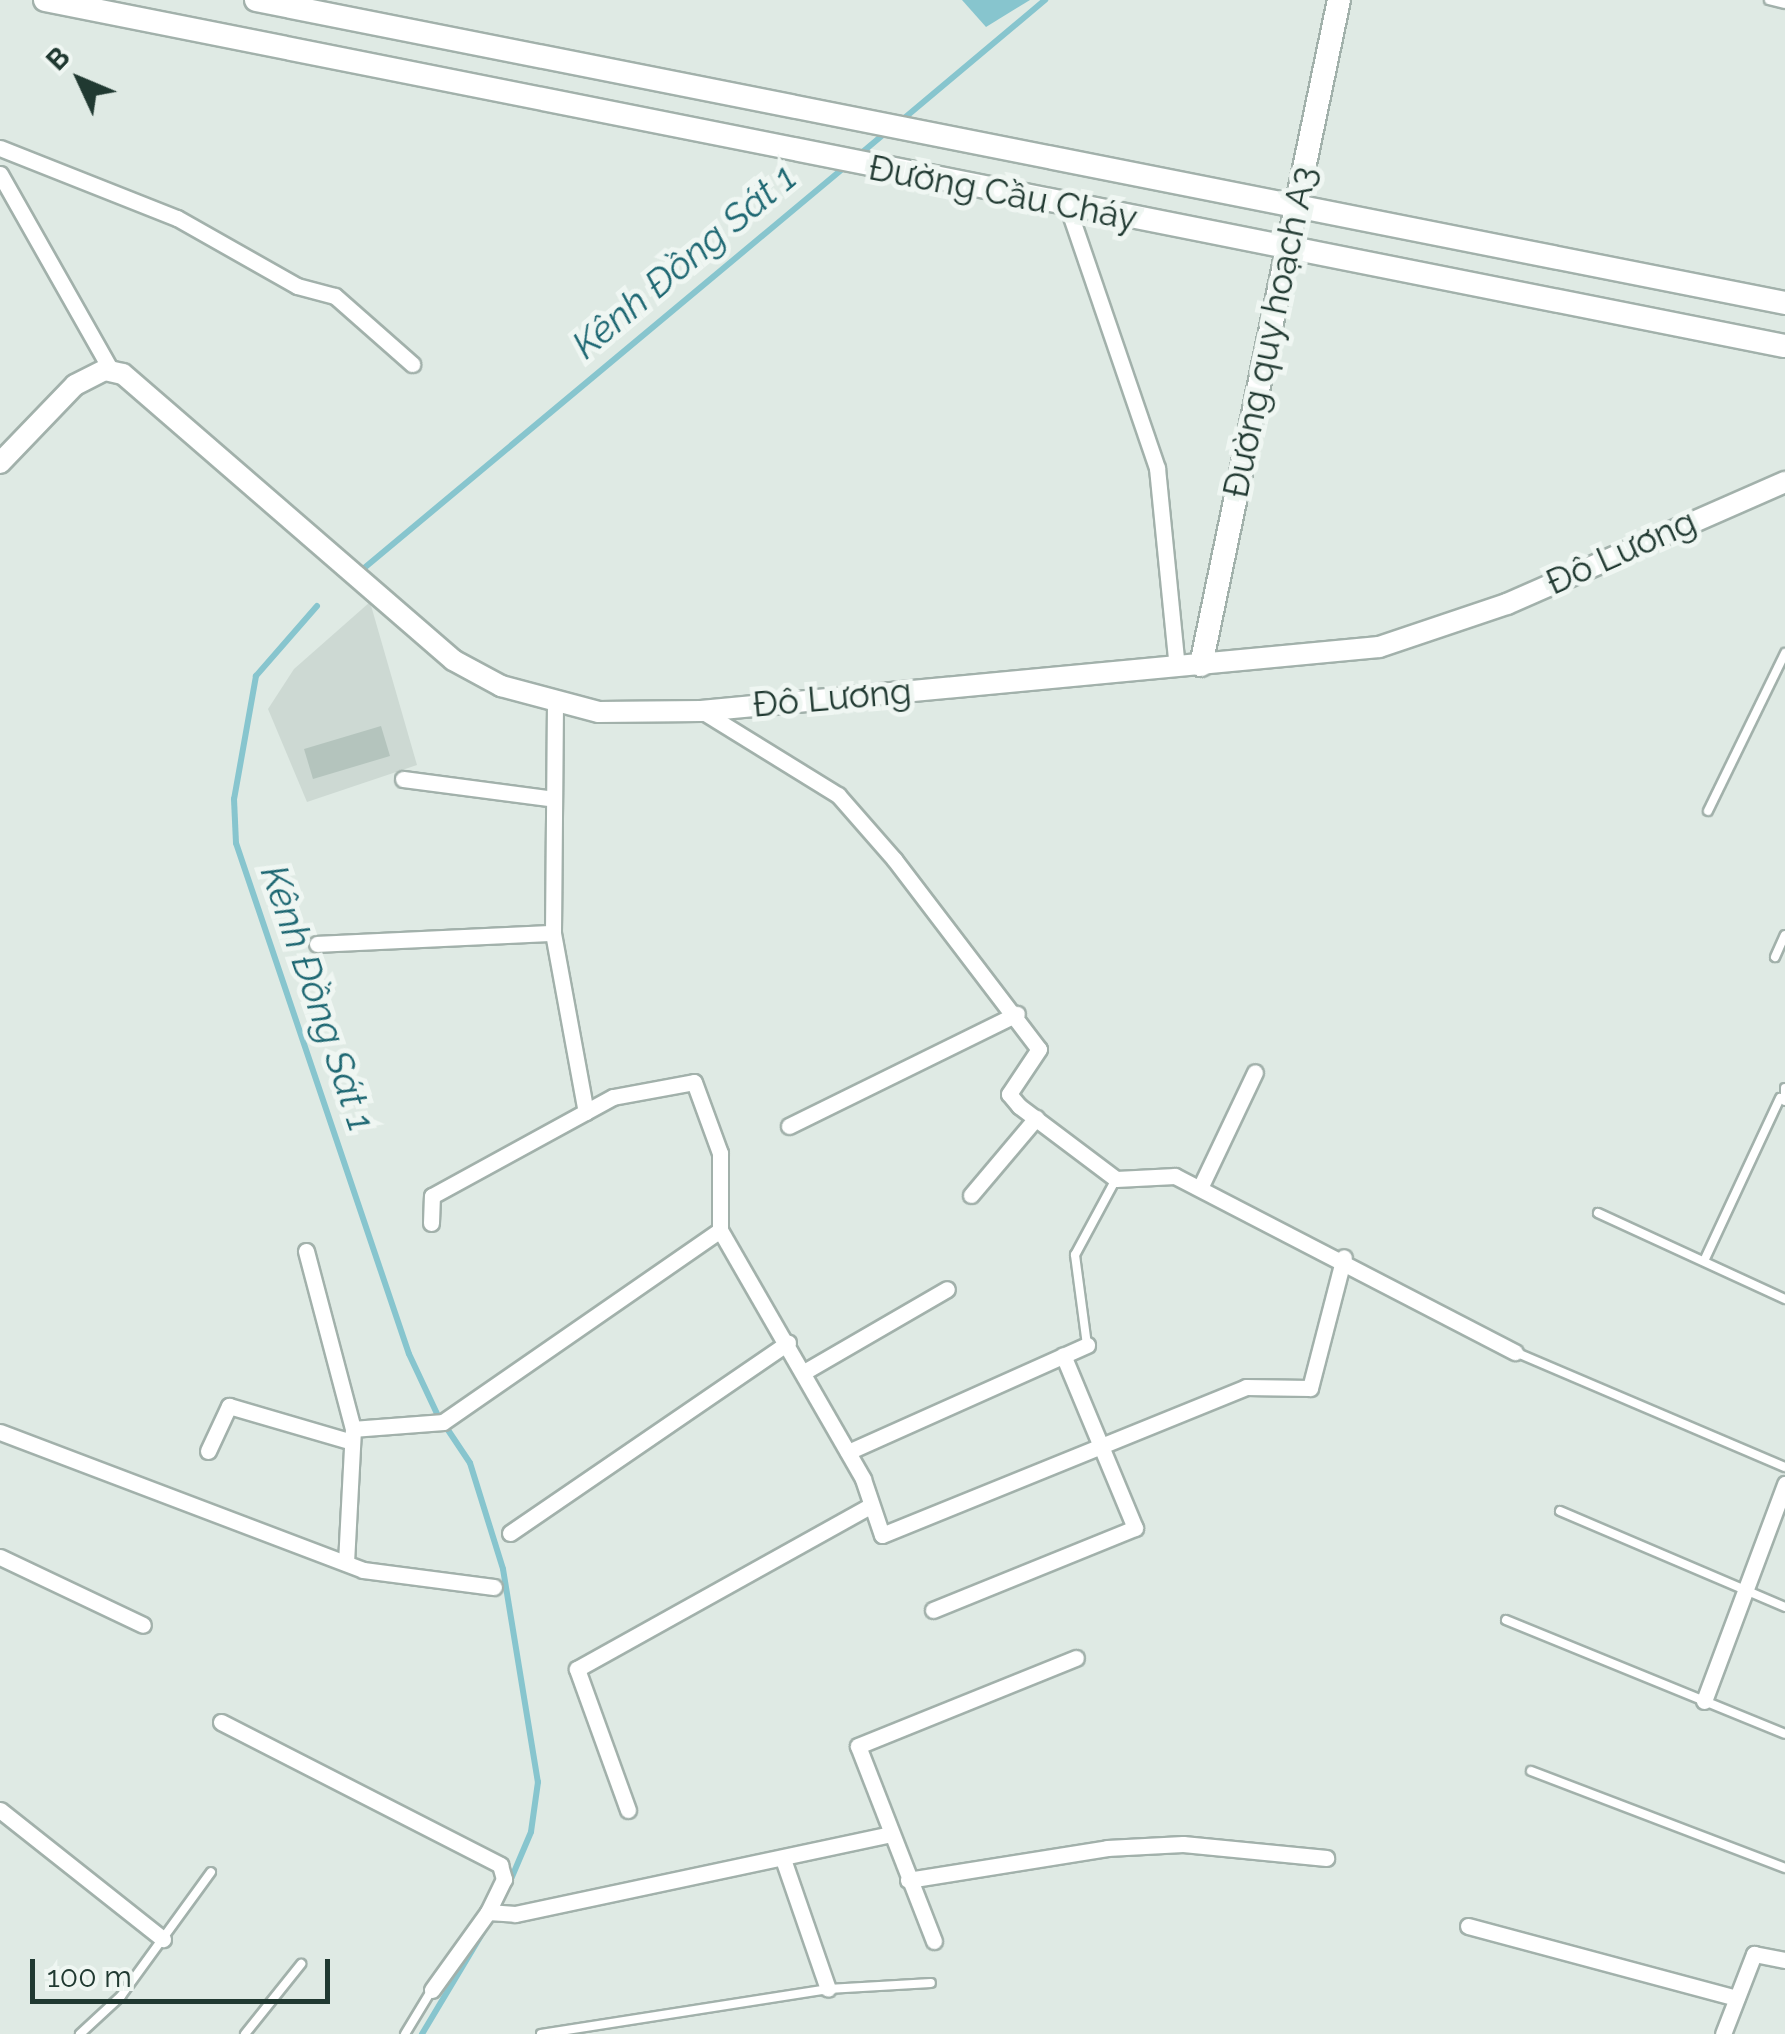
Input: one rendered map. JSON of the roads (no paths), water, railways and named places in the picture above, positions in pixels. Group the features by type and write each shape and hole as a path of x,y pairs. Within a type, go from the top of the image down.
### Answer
{"main road":[{"name":"Đường Cầu Cháy","path":"46,0 134,9 1067,205 1785,346"},
{"name":"Đường Cầu Cháy","path":"256,0 1296,201 1785,304"},
{"name":"Đường quy hoạch A3","path":"1189,666 1288,248 1339,0"}],"street":[{"path":"0,148 177,218 297,286 335,296 412,364"},
{"path":"0,174 112,372 74,384 0,463"},
{"path":"1067,205 1157,468 1189,666"},
{"name":"Đô Lương","path":"112,372 146,384 428,642 500,686 555,703 701,710 1189,666 1424,635 1785,482"},
{"path":"555,703 548,798 553,933 586,1112"},
{"path":"701,710 853,808 1016,1014 1039,1049 1009,1094 1036,1118 1116,1179 1158,1170 1200,1188 1344,1257 1515,1352"},
{"path":"402,779 548,798"},
{"path":"317,944 553,933"},
{"path":"789,1126 1016,1014"},
{"path":"1200,1188 1255,1072"},
{"path":"431,1223 432,1196 586,1112 645,1084 694,1082 720,1153 720,1230 848,1452 876,1532 888,1535 1246,1387 1313,1386 1344,1257"},
{"path":"972,1196 1036,1118"},
{"path":"208,1451 229,1406 352,1436 443,1422 720,1230"},
{"path":"306,1251 352,1436 346,1563"},
{"path":"804,1372 947,1289"},
{"path":"510,1533 788,1343"},
{"path":"848,1452 1087,1345"},
{"path":"933,1610 1132,1532 1106,1447 1063,1355"},
{"path":"0,1432 346,1563 494,1587"},
{"path":"1704,1701 1750,1592 1785,1484"},
{"path":"628,1810 577,1669 866,1508"},
{"path":"0,1557 144,1625"},
{"path":"934,1941 887,1834 858,1746 1076,1658"},
{"path":"220,1722 492,1858 504,1879 490,1912 432,1990"},
{"path":"0,1810 163,1939"},
{"path":"490,1912 515,1914 784,1862 887,1834"},
{"path":"908,1880 1183,1844 1326,1858"},
{"path":"784,1862 828,1988"},
{"path":"1468,1926 1737,1998"},
{"path":"1722,2034 1754,1954 1785,1960"}],"lane":[{"path":"1769,0 1785,4"},
{"path":"1708,811 1785,653"},
{"path":"1775,957 1785,935"},
{"path":"1704,1260 1785,1088"},
{"path":"1087,1345 1075,1255 1116,1179"},
{"path":"1598,1213 1785,1299"},
{"path":"1515,1352 1785,1467"},
{"path":"1560,1511 1785,1607"},
{"path":"1506,1620 1785,1734"},
{"path":"1530,1770 1785,1868"},
{"path":"80,2034 163,1939 211,1872"},
{"path":"244,2034 301,1964"},
{"path":"541,2034 828,1988 931,1982"},
{"path":"405,2034 432,1990"}],"water":[{"path":"962,0 1030,0 986,27"}],"waterway":[{"name":"Kênh Đồng Sát 1","path":"902,120 1045,0"},
{"name":"Kênh Đồng Sát 1","path":"859,155 888,131"},
{"name":"Kênh Đồng Sát 1","path":"363,569 846,166"},
{"name":"Kênh Đồng Sát 1","path":"317,606 256,676 234,799 236,843 409,1354 438,1416"},
{"name":"Kênh Đồng Sát 1","path":"446,1427 470,1463 503,1569 538,1782 531,1832 506,1891"},
{"name":"Kênh Đồng Sát 1","path":"422,2034 483,1932"}]}
